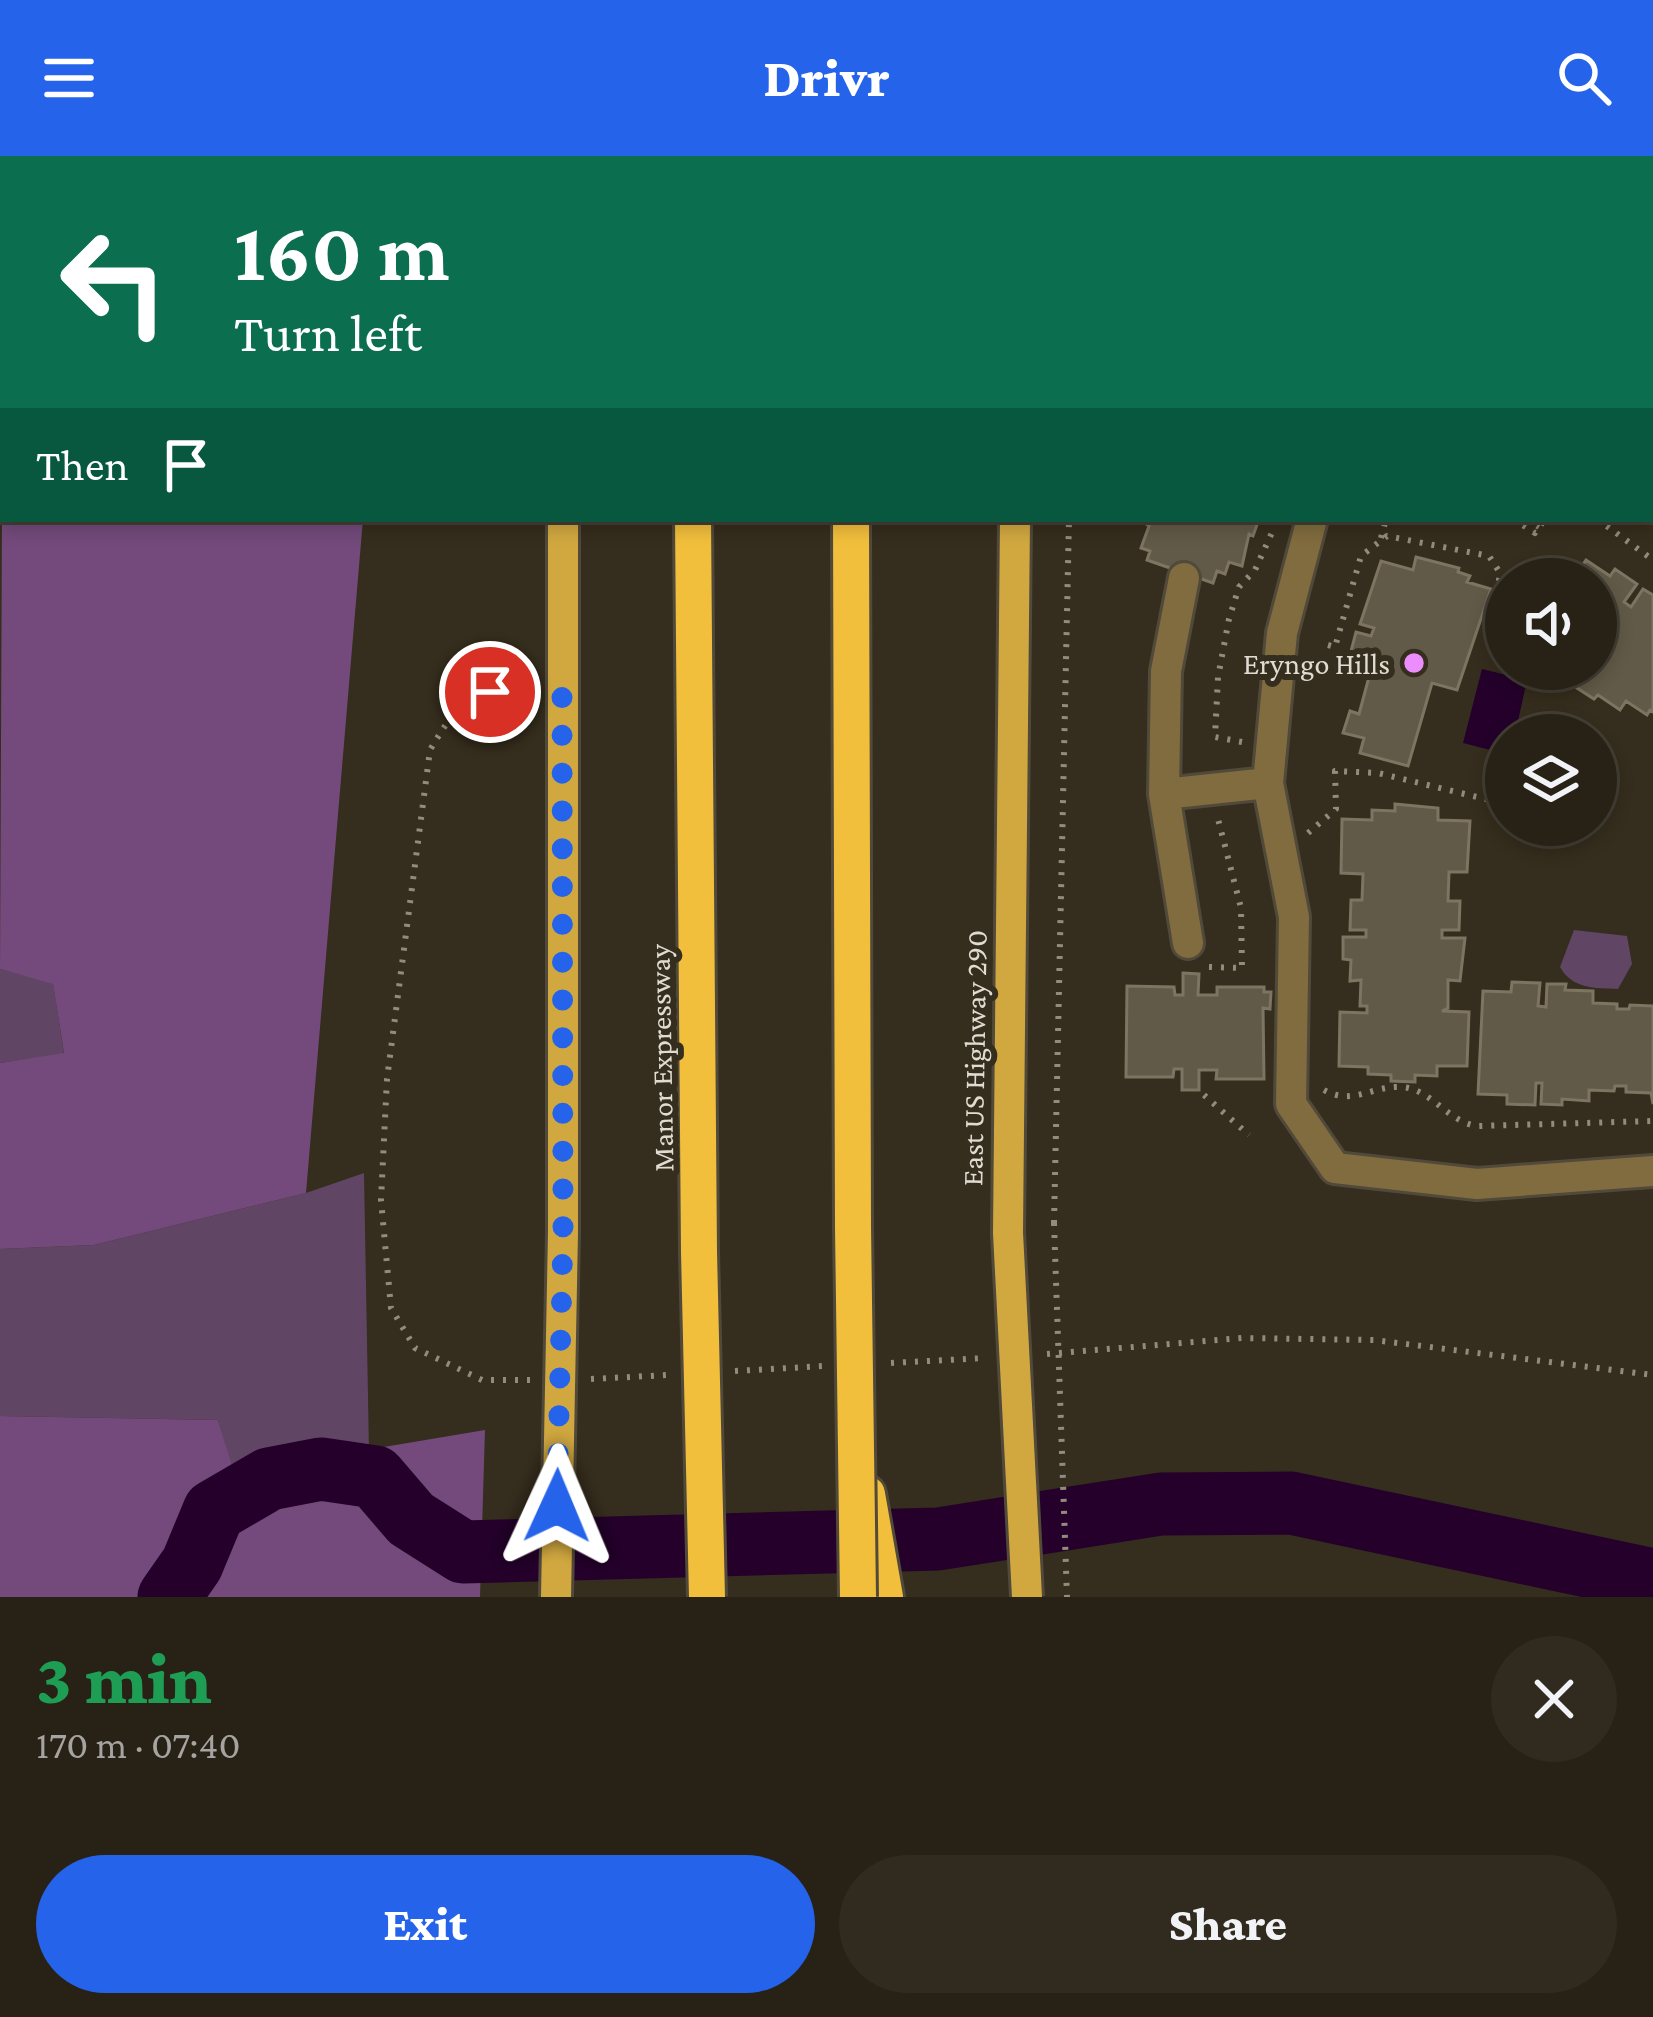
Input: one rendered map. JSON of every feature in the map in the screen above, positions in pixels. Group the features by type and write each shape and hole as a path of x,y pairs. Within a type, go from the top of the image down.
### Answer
{"highway":[{"name":"Manor Expressway","path":"693,522 707,1597"},
{"path":"850,522 858,1597"},
{"path":"856,1425 885,1597"}],"main road":[{"path":"556,1597 563,1232 563,522"},
{"name":"East US Highway 290","path":"1015,522 1009,1233 1027,1597"}],"lane":[{"path":"1311,522 1282,633 1268,783 1294,917 1291,1104 1335,1168 1477,1184 1653,1171"},
{"path":"1184,578 1166,671 1164,794 1194,955"},
{"path":"1164,794 1268,783"}],"path":[{"path":"1066,1597 1054,1223 1069,522"},
{"path":"1239,753 1243,741 1215,737 1218,677 1239,587 1255,570 1277,522"},
{"path":"1380,542 1385,522"},
{"path":"1518,522 1535,533 1543,522"},
{"path":"1532,522 1539,527"},
{"path":"1602,522 1653,560"},
{"path":"1328,645 1335,647 1361,556 1387,536 1490,558"},
{"path":"544,1380 482,1380 415,1348 392,1308 381,1200 387,1079 430,750 455,707 490,692 562,694"},
{"path":"1305,836 1336,809 1336,771 1394,776 1485,799"},
{"path":"1194,955 1242,968 1240,908 1219,819"},
{"path":"1315,1096 1316,1085 1333,1095 1355,1098 1400,1087 1414,1090 1463,1125 1653,1121"},
{"path":"1204,1095 1249,1136"},
{"path":"1040,1354 1242,1338 1374,1340 1653,1375"},
{"path":"873,1364 992,1357"},
{"path":"729,1372 825,1366"},
{"path":"586,1379 682,1374"}],"shaded area":[{"path":"2,522 363,522 306,1193 94,1245 0,1249 0,1063 64,1053 53,984 0,969"},
{"path":"1482,669 1485,690 1525,690 1520,714 1485,714 1485,749 1463,743"},
{"path":"1574,930 1627,936 1632,964 1618,989 1585,986 1565,974 1560,967"},
{"path":"0,969 53,983 64,1054 0,1063"},
{"path":"364,1173 369,1452 233,1472 218,1420 0,1416 0,1249 94,1245 306,1193"},
{"path":"0,1416 218,1420 234,1472 485,1430 480,1597 0,1597"}],"building":[{"path":"1143,522 1258,522 1253,536 1249,534 1242,566 1229,562 1225,574 1217,571 1213,583 1147,560 1150,551 1141,548 1149,526"},
{"name":"Eryngo Hills","path":"1416,557 1459,568 1458,572 1470,576 1467,582 1485,587 1485,607 1457,690 1432,683 1408,766 1360,753 1364,738 1343,733 1350,711 1359,714 1372,666 1349,659 1356,632 1371,636 1374,628 1360,624 1381,561 1413,570"},
{"path":"1617,570 1637,584 1624,602 1631,607 1643,589 1653,595 1653,712 1647,715 1626,701 1620,710 1598,695 1594,699 1580,690 1617,690"},
{"path":"1395,804 1438,808 1438,820 1470,821 1467,872 1449,872 1448,901 1460,901 1459,930 1442,930 1442,938 1465,938 1460,981 1448,980 1448,1008 1442,1011 1469,1012 1467,1066 1437,1066 1437,1076 1415,1075 1415,1082 1368,1074 1368,1067 1339,1066 1340,1012 1367,1013 1367,1006 1360,1006 1361,980 1350,981 1351,960 1343,959 1343,937 1366,937 1366,930 1350,930 1351,900 1362,900 1363,874 1341,873 1342,819 1372,820 1372,810 1395,811"},
{"path":"1183,973 1199,974 1198,995 1217,995 1217,987 1264,987 1264,992 1271,992 1270,1009 1263,1008 1264,1079 1216,1079 1217,1070 1199,1070 1199,1090 1182,1090 1182,1069 1174,1069 1173,1077 1126,1077 1127,986 1174,987 1175,995 1183,995"},
{"path":"1512,982 1540,983 1538,1006 1546,1007 1547,984 1566,984 1565,990 1593,991 1593,1003 1617,1004 1617,1009 1653,1006 1653,1104 1651,1093 1626,1092 1626,1086 1615,1086 1614,1091 1589,1090 1589,1101 1562,1099 1562,1105 1541,1104 1542,1083 1536,1083 1535,1105 1507,1104 1507,1095 1478,1094 1483,991 1511,992"}],"waterway":[{"path":"169,1597 192,1564 214,1511 269,1479 321,1469 375,1477 411,1519 463,1552 938,1539 1161,1504 1291,1503 1653,1580"}],"place":[{"name":"Eryngo Hills","path":"1414,663"}],"route":[{"path":"490,692 562,694 563,1232 557,1506"}]}
